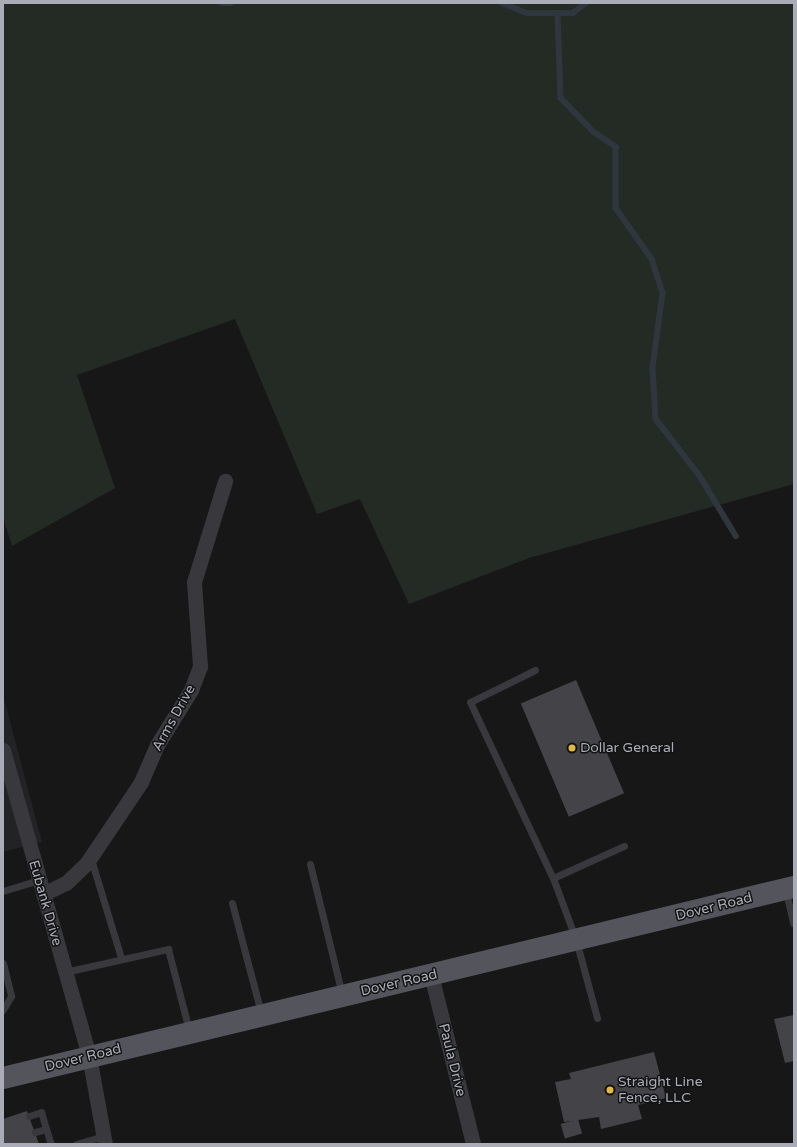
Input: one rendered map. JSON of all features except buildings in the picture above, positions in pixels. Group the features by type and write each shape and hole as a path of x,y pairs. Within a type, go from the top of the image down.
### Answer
{"main road":[{"name":"Dover Road","path":"3,1078 89,1056 790,888"}],"street":[{"name":"Arms Drive","path":"41,887 77,875 91,857 140,782 196,678 200,645 194,582 225,481"},
{"name":"Eubank Drive","path":"3,750 89,1056 104,1140"},
{"name":"Paula Drive","path":"431,975 473,1144"}],"lane":[{"path":"535,670 470,702 553,878 576,940 597,1018"},
{"path":"553,878 624,846"},
{"path":"91,857 121,958"},
{"path":"310,864 342,996"},
{"path":"3,891 41,887"},
{"path":"790,888 794,923"},
{"path":"232,903 262,1015"},
{"path":"65,972 121,958 168,949 189,1032"},
{"path":"3,963 11,996 3,1010"},
{"path":"28,1116 41,1112 51,1144"},
{"path":"35,1132 46,1129"},
{"path":"76,1144 104,1140"}],"shaded area":[{"path":"3,3 794,3 794,484 529,558 409,604 360,499 317,514 235,319 77,375 115,488 12,546 3,518"},
{"path":"3,695 42,842 3,852"}],"waterway":[{"path":"222,3 231,3"},
{"path":"502,3 527,13 573,13 586,3"},
{"path":"558,13 561,98 594,132 616,147 616,208 652,259 663,293 653,368 656,419 700,476 736,536"}],"place":[{"name":"Dollar General","path":"572,748"},
{"name":"Straight Line Fence, LLC","path":"610,1090"}]}
